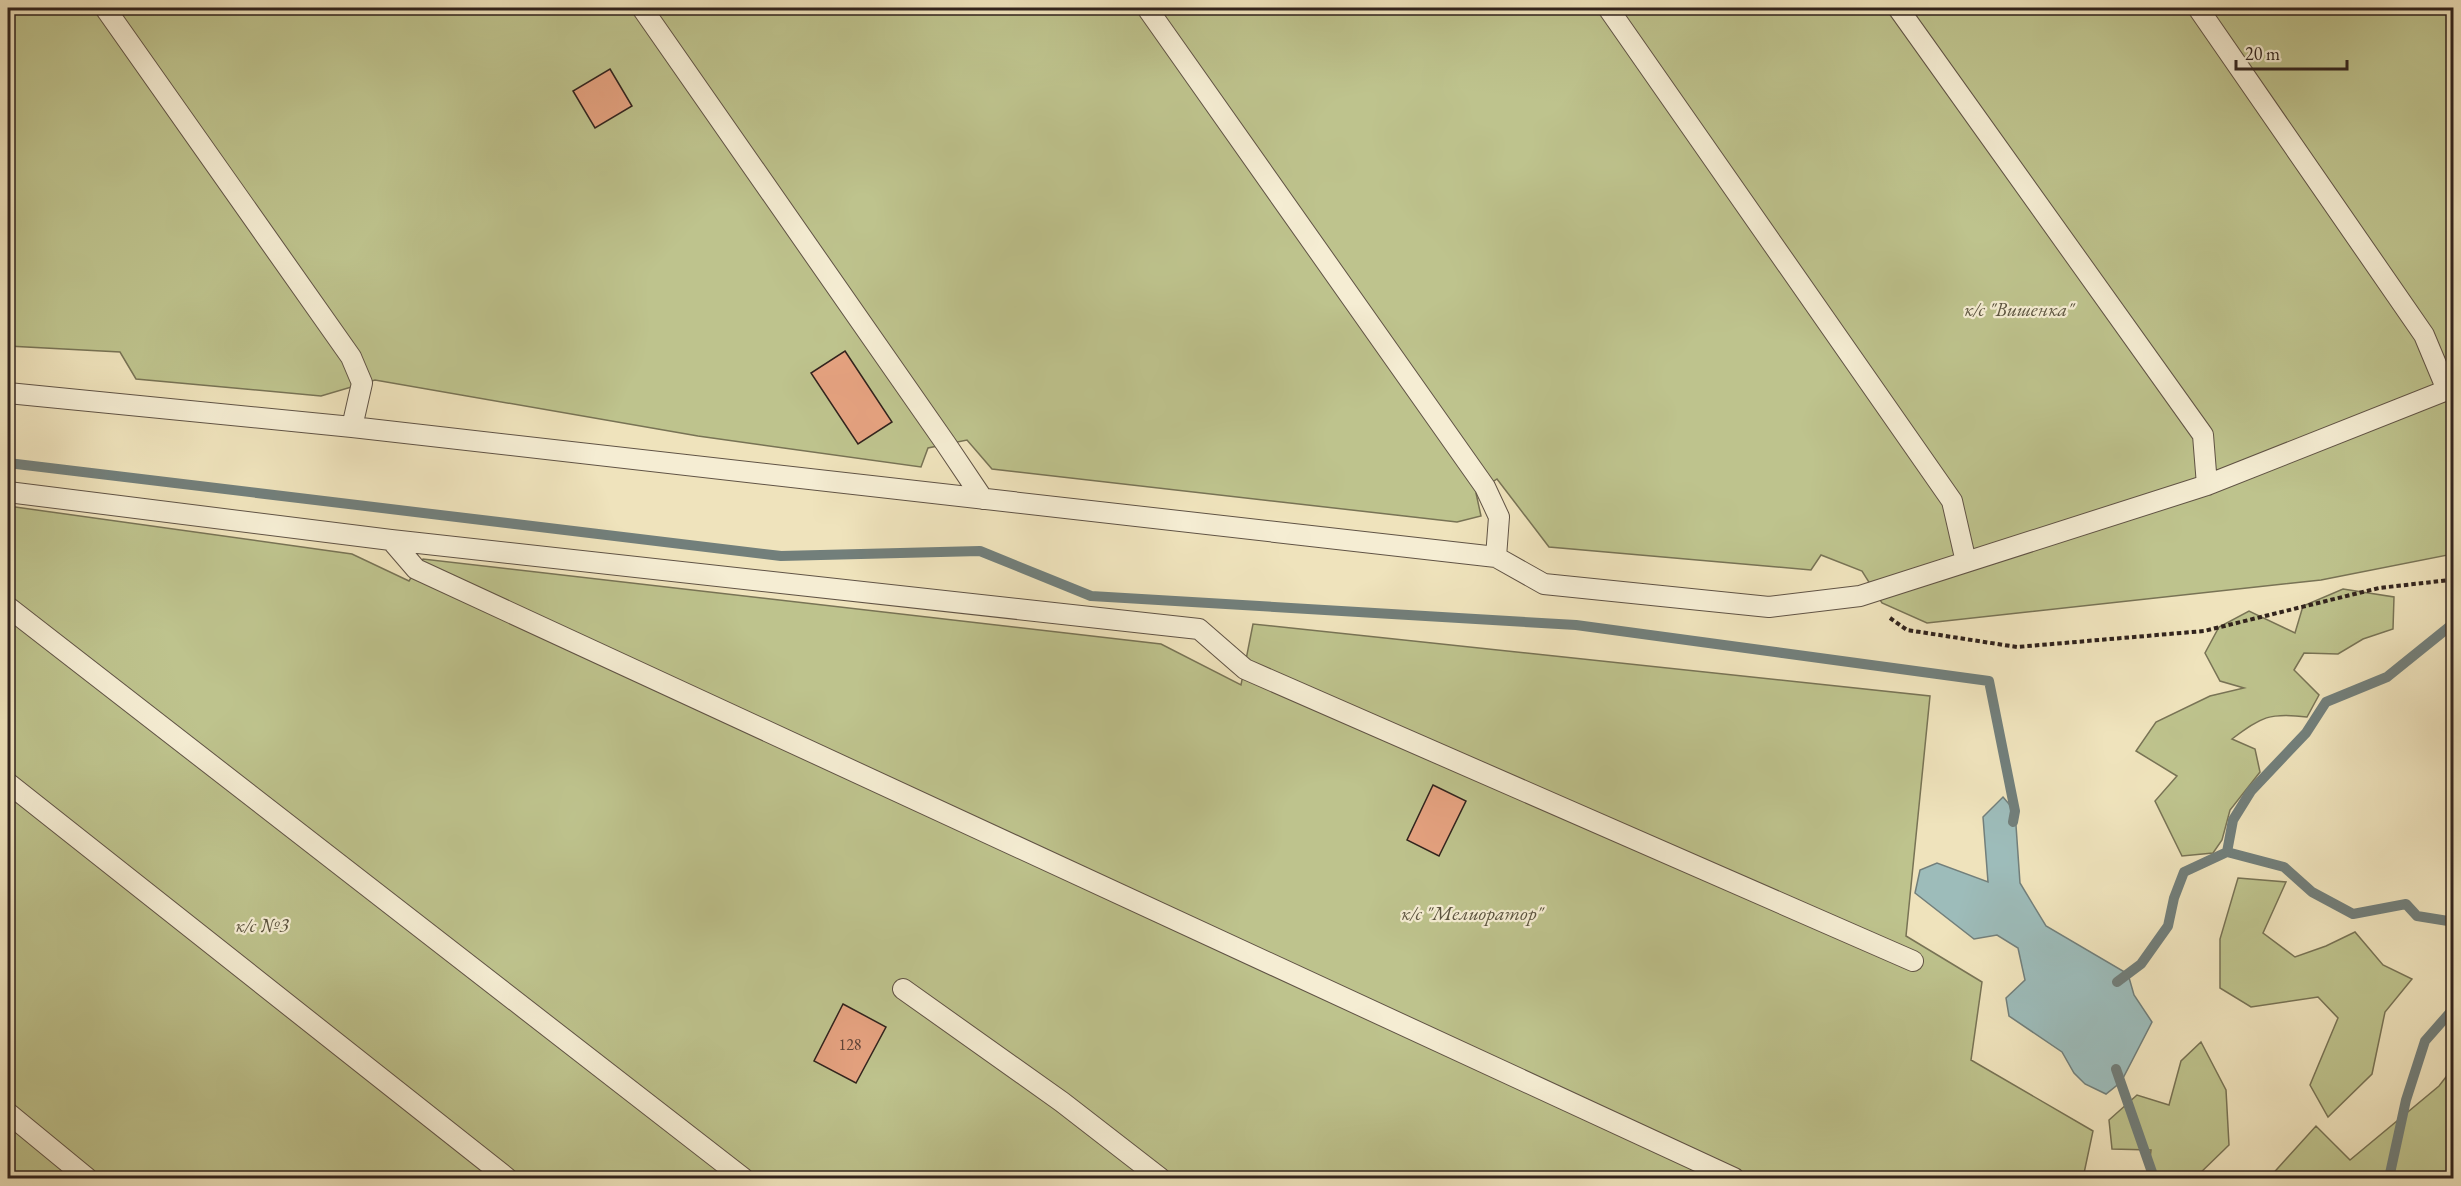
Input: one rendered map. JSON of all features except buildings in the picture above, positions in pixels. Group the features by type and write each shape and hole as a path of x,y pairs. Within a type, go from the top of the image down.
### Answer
{"lane":[{"path":"105,8 351,357 362,384 352,428"},
{"path":"642,8 983,500"},
{"path":"1147,8 1485,487 1499,517 1496,557"},
{"path":"1608,8 1952,501 1966,562"},
{"path":"1898,8 2203,435 2207,485"},
{"path":"8,393 352,428 1496,557 1545,584 1769,606 1860,596 2207,485 2450,386 2424,335 2198,8"},
{"path":"8,492 391,540 1199,629 1245,669 1913,960"},
{"path":"391,540 416,569 1734,1179"},
{"path":"8,607 743,1179"},
{"path":"8,783 507,1179"},
{"path":"903,989 1062,1102 1160,1179"},
{"path":"8,1113 87,1179"}],"path":[{"path":"1860,596 1907,630 2017,648 2204,631 2379,588 2450,580 2454,576"}],"green space":[{"name":"к/с \"Вишенка\"","path":"8,8 2453,8 2453,554 2321,580 1927,623 1882,603 1862,571 1821,555 1811,570 1549,547 1497,479 1476,493 1481,516 1457,522 992,469 967,440 928,448 921,467 698,436 375,380 321,396 136,379 120,352 8,346"},
{"path":"8,506 352,554 409,581 423,559 1161,644 1241,685 1253,624 1930,696 1906,936 1982,982 1971,1060 2093,1131 2083,1178 8,1178"},
{"path":"2343,589 2394,597 2393,629 2363,639 2338,654 2304,653 2294,670 2319,695 2307,717 2284,715 2266,718 2232,739 2255,749 2260,772 2230,810 2222,840 2213,853 2182,856 2155,801 2177,776 2136,751 2156,722 2210,696 2244,688 2220,681 2205,653 2219,627 2249,611 2295,633 2303,606"},
{"path":"2238,878 2286,882 2263,933 2295,957 2355,932 2383,965 2412,979 2385,1012 2372,1074 2328,1117 2310,1085 2338,1018 2318,997 2251,1007 2220,988 2220,939"},
{"path":"2201,1042 2226,1090 2229,1145 2195,1178 2148,1178 2151,1150 2112,1149 2109,1120 2137,1095 2169,1105 2181,1061"},
{"path":"2453,1068 2453,1178 2269,1178 2316,1126 2350,1160 2439,1086"}],"water":[{"path":"2003,797 2015,811 2020,883 2046,926 2128,974 2134,995 2152,1022 2121,1082 2106,1094 2085,1084 2074,1073 2062,1052 2009,1016 2006,998 2025,980 2018,948 1997,935 1974,939 1915,893 1920,870 1937,863 1988,882 1983,817"}],"waterway":[{"path":"8,463 781,556 980,551 1091,596 1576,625 1989,681 2015,811 2013,822"},
{"path":"2117,982 2141,964 2168,926 2174,898 2184,872 2227,852 2233,820 2251,791 2306,733 2326,702 2387,677 2454,623"},
{"path":"2227,852 2284,867 2312,892 2353,914 2406,904 2417,916 2448,921 2454,915"},
{"path":"2389,1178 2406,1100 2425,1041 2454,1008"},
{"path":"2116,1069 2154,1178"}],"park label":[{"name":"к/с \"Мелиоратор\"","path":"1472,913"},
{"name":"к/с №3","path":"262,925"}]}
